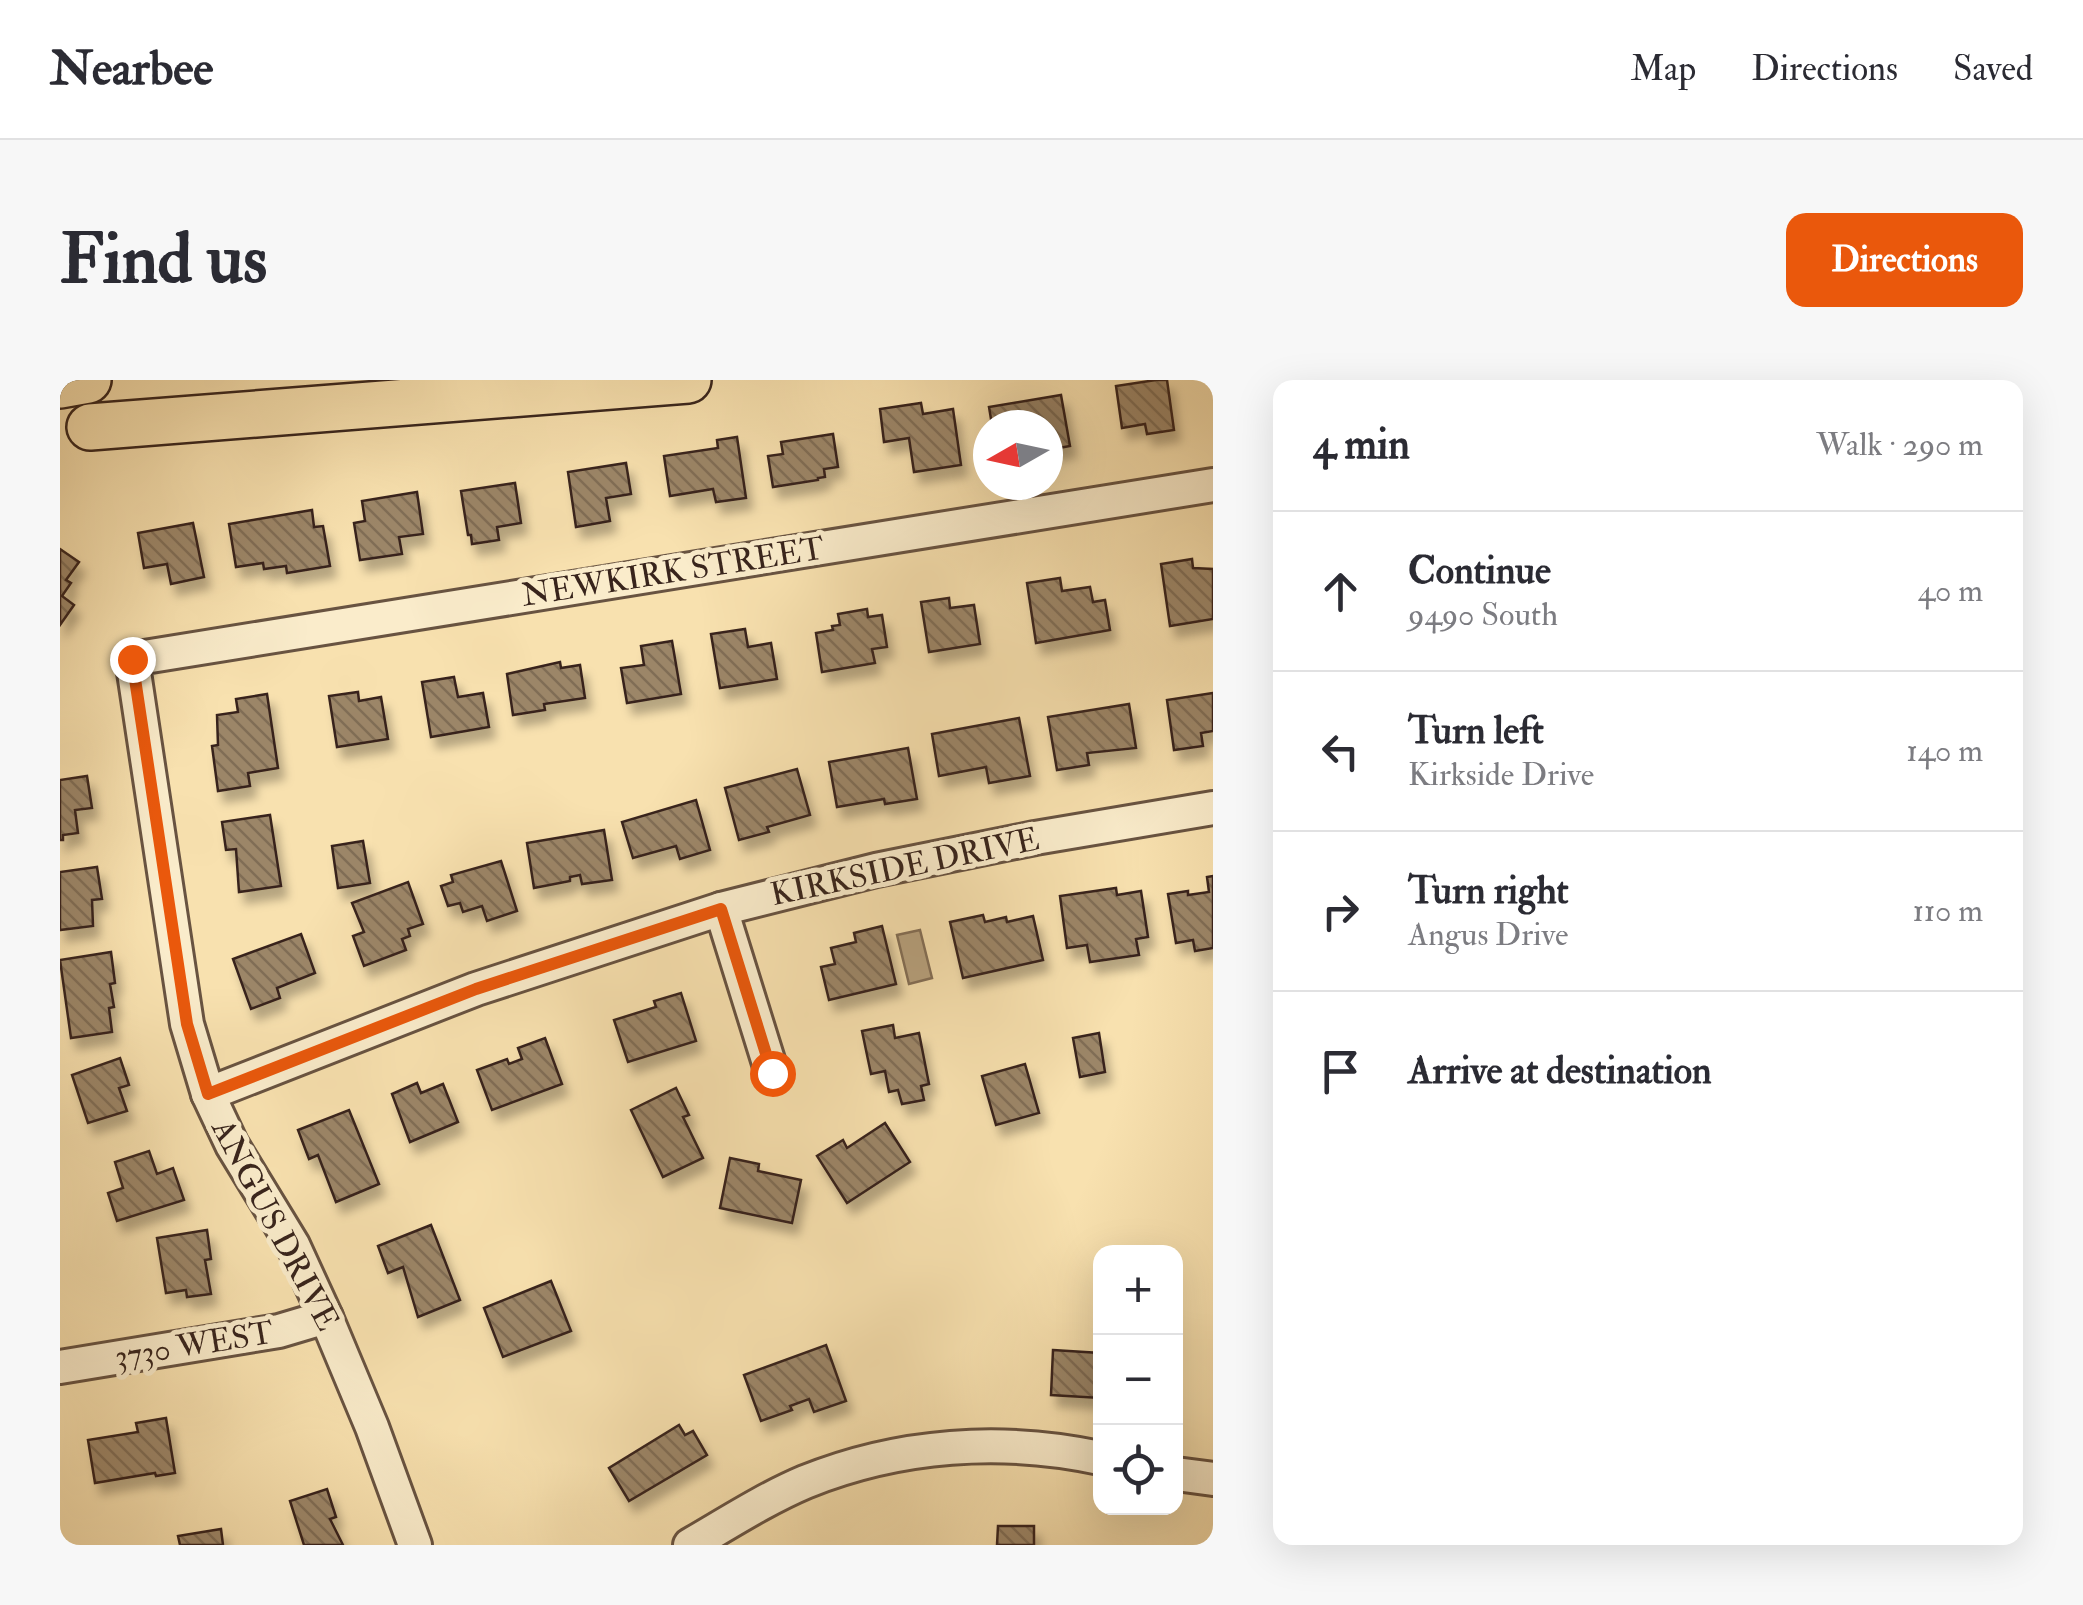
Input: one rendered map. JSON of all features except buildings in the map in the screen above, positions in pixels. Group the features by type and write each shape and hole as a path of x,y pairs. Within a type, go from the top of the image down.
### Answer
{"highway":[{"path":"60,384 88,380"},
{"path":"75,429 371,380"},
{"path":"75,429 688,380"}],"street":[{"name":"NEWKIRK STREET","path":"132,659 1213,485"},
{"name":"ANGUS DRIVE","path":"132,659 187,1024 208,1094 232,1145 294,1245 372,1426 415,1545"},
{"name":"KIRKSIDE DRIVE","path":"208,1094 476,989 721,909 982,848 1213,808"},
{"path":"721,909 772,1073"},
{"name":"3730 WEST","path":"60,1367 279,1331 326,1317"},
{"path":"690,1545 804,1483 906,1452 1010,1446 1093,1457"},
{"path":"1183,1475 1213,1479"}],"shaded area":[{"path":"920,930 932,978 909,984 897,935"}],"route":[{"path":"132,659 187,1024 208,1094 476,989 721,909 772,1073"}]}
